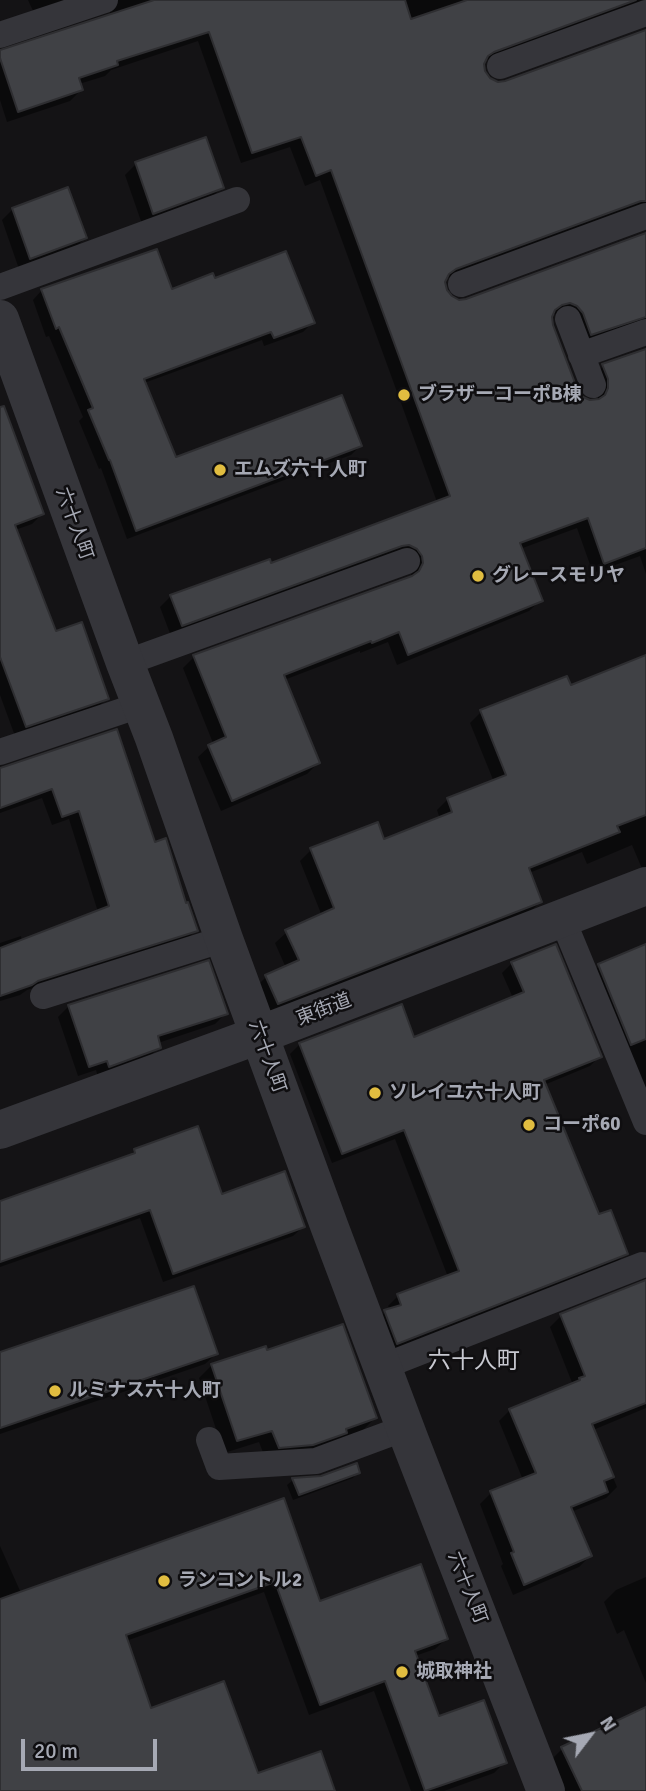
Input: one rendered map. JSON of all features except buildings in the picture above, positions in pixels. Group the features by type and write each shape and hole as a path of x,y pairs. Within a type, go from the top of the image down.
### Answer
{"street":[{"name":"六十人町","path":"0,319 382,1367 546,1791"},
{"name":"東街道","path":"0,1130 259,1035 646,886"}],"lane":[{"path":"0,35 106,0"},
{"path":"500,66 646,13"},
{"path":"0,287 237,200"},
{"path":"461,284 646,216"},
{"path":"568,319 593,385"},
{"path":"581,355 646,332"},
{"path":"125,663 407,561"},
{"path":"0,752 140,705"},
{"path":"562,918 646,1122"},
{"path":"43,996 224,939"},
{"path":"382,1367 642,1265"},
{"path":"209,1440 219,1467 302,1462 316,1461 405,1428"}],"place":[{"name":"ブラザーコーポB棟","path":"404,395"},
{"name":"エムズ六十人町","path":"220,470"},
{"name":"グレースモリヤ","path":"478,576"},
{"name":"ソレイユ六十人町","path":"375,1093"},
{"name":"コーポ60","path":"529,1125"},
{"name":"ルミナス六十人町","path":"55,1391"},
{"name":"ランコントル2","path":"164,1581"},
{"name":"城取神社","path":"402,1672"}],"district":[{"name":"六十人町","path":"474,1362"}]}
